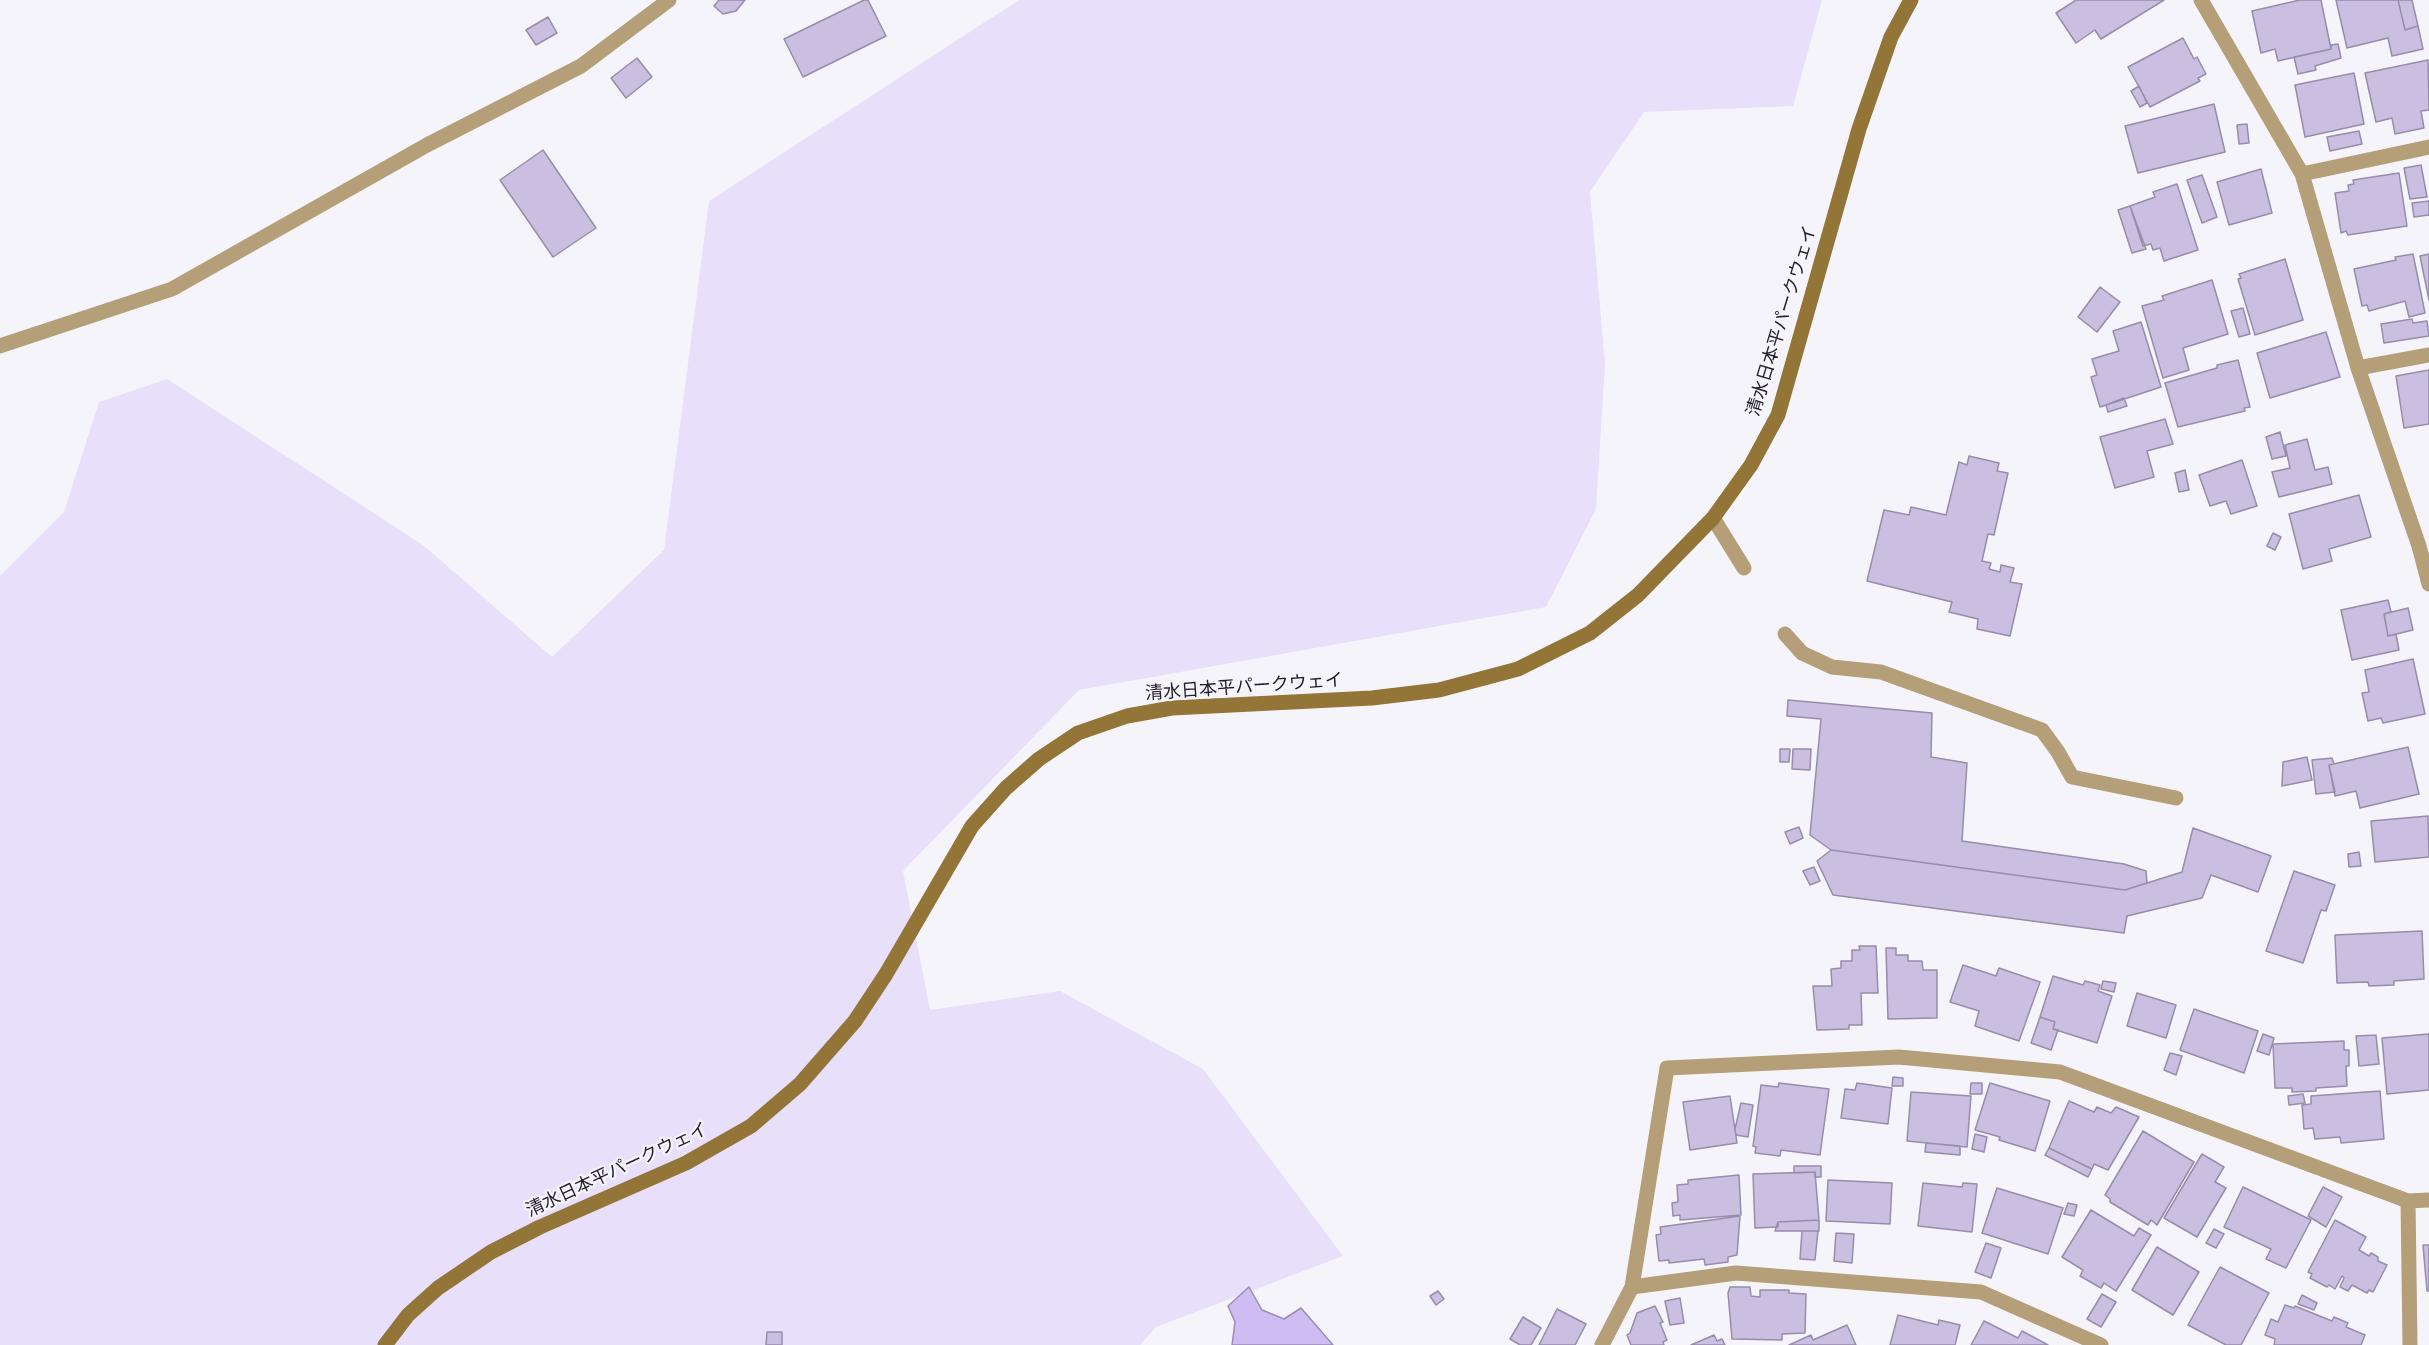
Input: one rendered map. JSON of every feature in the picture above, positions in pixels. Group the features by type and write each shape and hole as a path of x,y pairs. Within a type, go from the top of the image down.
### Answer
{"street":[{"path":"0,346 172,289 427,145 581,66 669,0"},
{"name":"清水日本平パークウェイ","path":"385,1345 408,1315 438,1288 490,1252 540,1227 686,1163 751,1126 800,1084 855,1021 886,974 972,826 1006,788 1039,759 1078,733 1127,716 1172,708 1372,698 1439,690 1518,669 1590,633 1638,595 1713,518 1751,465 1778,415 1859,129 1892,37 1911,0"},
{"path":"2201,0 2302,174 2358,368 2424,545 2429,584"},
{"path":"2302,174 2429,147"},
{"path":"2358,368 2429,355"},
{"path":"1713,518 1744,568"},
{"path":"1785,634 1802,653 1832,667 1881,672 2042,730 2072,777 2176,798"},
{"path":"1602,1345 1632,1287 1666,1068 1899,1057 2060,1072 2408,1201 2429,1200"},
{"path":"2408,1201 2410,1345"},
{"path":"1632,1287 1736,1273 1981,1292 2101,1345"}],"shaded area":[{"path":"1019,0 1822,0 1793,106 1644,112 1590,192 1605,364 1596,509 1546,607 1079,690 903,871 930,1010 1060,991 1203,1069 1343,1256 1156,1327 1140,1345 0,1345 0,576 64,512 99,402 167,379 423,545 552,657 664,550 709,201"},
{"path":"1249,1287 1262,1310 1284,1319 1301,1308 1333,1345 1232,1345 1235,1322 1228,1306"}],"building":[{"path":"719,0 745,0 736,11 723,14 714,6"},
{"path":"868,0 886,36 803,77 784,39"},
{"path":"2076,0 2164,0 2101,39 2095,30 2076,43 2056,13"},
{"path":"2300,0 2321,0 2331,49 2278,61 2275,49 2261,53 2252,11"},
{"path":"2336,0 2398,0 2405,30 2418,26 2423,49 2392,56 2388,38 2347,48"},
{"path":"2398,0 2412,0 2418,26 2405,30"},
{"path":"548,17 557,33 536,45 526,30"},
{"path":"2183,38 2194,59 2197,57 2206,74 2198,78 2200,81 2150,107 2128,67"},
{"path":"2338,44 2341,58 2315,66 2316,70 2298,74 2294,57 2331,49 2331,45"},
{"path":"637,58 652,77 626,98 611,78"},
{"path":"2428,60 2429,110 2421,111 2424,128 2395,134 2392,118 2376,122 2365,73"},
{"path":"2354,73 2364,124 2305,137 2295,85"},
{"path":"2139,86 2147,103 2140,107 2131,91"},
{"path":"2214,104 2225,152 2138,173 2125,126"},
{"path":"2247,124 2249,143 2239,144 2237,125"},
{"path":"2359,131 2362,144 2330,151 2327,137"},
{"path":"543,150 596,228 553,257 500,180"},
{"path":"2421,165 2427,197 2410,199 2404,168"},
{"path":"2261,169 2272,213 2229,225 2217,182"},
{"path":"2399,173 2407,226 2348,235 2346,231 2341,233 2335,193 2349,191 2348,185 2354,184 2353,180"},
{"path":"2202,175 2217,217 2202,223 2187,180"},
{"path":"2177,184 2198,250 2164,261 2160,248 2153,250 2151,244 2143,246 2130,206 2155,197 2153,192"},
{"path":"2429,201 2429,215 2414,217 2412,203"},
{"path":"2130,206 2146,249 2132,253 2118,210"},
{"path":"2413,254 2425,313 2409,317 2405,301 2369,311 2367,305 2362,306 2354,269"},
{"path":"2429,254 2429,300 2420,256"},
{"path":"2285,259 2303,320 2255,335 2238,279 2241,278 2239,274"},
{"path":"2212,280 2228,334 2183,348 2189,370 2163,378 2142,306 2164,300 2162,296"},
{"path":"2100,287 2120,302 2097,332 2078,317"},
{"path":"2243,308 2250,334 2239,337 2231,311"},
{"path":"2412,319 2413,323 2427,321 2429,336 2384,343 2381,324"},
{"path":"2141,322 2161,387 2100,407 2091,377 2097,375 2092,359 2119,351 2113,331"},
{"path":"2326,332 2340,377 2270,398 2257,353"},
{"path":"2238,360 2250,407 2244,408 2245,411 2178,427 2165,383"},
{"path":"2429,370 2429,424 2404,428 2396,376"},
{"path":"2124,398 2127,406 2108,412 2106,405"},
{"path":"2165,419 2173,444 2147,451 2154,477 2115,488 2100,437"},
{"path":"2280,432 2286,456 2272,459 2266,437"},
{"path":"2307,439 2315,470 2328,467 2332,484 2279,497 2272,472 2290,468 2285,445"},
{"path":"1969,456 1999,463 1997,471 2008,473 1994,535 1988,534 1982,561 1991,563 1989,569 2000,572 2001,565 2014,568 2010,582 2022,584 2010,636 1977,629 1978,619 1949,612 1952,602 1867,581 1884,510 1909,515 1911,507 1946,515 1959,462 1967,465"},
{"path":"2242,460 2257,506 2231,514 2226,501 2210,506 2199,475"},
{"path":"2185,470 2189,490 2179,492 2175,473"},
{"path":"2359,495 2371,537 2329,549 2332,561 2303,569 2289,514"},
{"path":"2273,533 2281,537 2275,550 2267,546"},
{"path":"2388,600 2391,612 2384,614 2388,636 2396,634 2399,650 2352,660 2341,610"},
{"path":"2408,608 2413,630 2388,636 2384,614"},
{"path":"2413,659 2425,714 2383,723 2381,718 2368,721 2362,693 2369,692 2365,670"},
{"path":"1788,700 1932,713 1931,757 1967,763 1962,841 2124,864 2146,871 2147,883 2125,890 1831,850 1810,835 1821,719 1787,716"},
{"path":"2408,747 2419,794 2360,808 2356,791 2335,796 2329,765"},
{"path":"1780,749 1790,749 1789,762 1780,762"},
{"path":"1793,749 1811,749 1810,770 1792,769"},
{"path":"2307,757 2312,780 2282,786 2283,762"},
{"path":"2332,758 2334,764 2329,765 2335,792 2316,794 2312,760"},
{"path":"2428,816 2429,857 2375,862 2371,821"},
{"path":"1799,827 1803,838 1790,844 1785,832"},
{"path":"2193,828 2271,856 2258,892 2211,875 2202,898 2127,916 2124,933 1833,895 1817,861 1831,850 2125,890 2182,872"},
{"path":"2359,852 2361,866 2349,867 2348,854"},
{"path":"1814,867 1820,881 1810,885 1803,871"},
{"path":"2294,871 2335,885 2326,911 2321,910 2303,963 2266,951"},
{"path":"2422,931 2424,979 2394,981 2394,985 2369,986 2368,982 2337,983 2335,935"},
{"path":"1859,946 1876,946 1878,993 1861,993 1862,1025 1849,1025 1849,1029 1817,1030 1813,986 1832,986 1831,969 1841,968 1841,961 1852,961 1852,950 1860,950"},
{"path":"1886,948 1896,948 1896,955 1908,955 1908,961 1922,961 1923,970 1937,970 1937,1018 1888,1019"},
{"path":"1963,965 1996,976 1999,968 2040,982 2019,1041 1975,1026 1979,1011 1950,1002"},
{"path":"2053,976 2083,985 2085,981 2100,985 2098,991 2112,996 2097,1043 2053,1029 2055,1022 2040,1017"},
{"path":"2103,981 2116,983 2114,992 2101,989"},
{"path":"2137,993 2176,1005 2166,1038 2127,1026"},
{"path":"2194,1009 2258,1031 2244,1073 2180,1050"},
{"path":"2040,1017 2055,1022 2053,1029 2058,1030 2051,1050 2031,1043"},
{"path":"2263,1034 2274,1038 2269,1055 2257,1051"},
{"path":"2429,1034 2429,1090 2387,1094 2382,1038"},
{"path":"2376,1035 2379,1064 2359,1066 2356,1036"},
{"path":"2344,1041 2344,1050 2349,1050 2349,1066 2346,1066 2347,1086 2292,1092 2292,1088 2275,1088 2273,1044"},
{"path":"2170,1053 2182,1056 2176,1075 2164,1070"},
{"path":"1893,1077 1903,1078 1903,1086 1892,1086"},
{"path":"1779,1083 1829,1089 1820,1155 1781,1150 1780,1156 1755,1153 1756,1147 1753,1146 1761,1085 1778,1087"},
{"path":"1857,1083 1892,1088 1888,1124 1841,1118 1845,1089 1855,1090"},
{"path":"1971,1083 1982,1083 1982,1094 1970,1094"},
{"path":"1990,1083 2050,1101 2035,1151 1975,1130"},
{"path":"2380,1091 2384,1139 2341,1143 2340,1137 2315,1139 2313,1128 2304,1129 2302,1105 2311,1104 2311,1096"},
{"path":"1911,1092 1971,1096 1967,1147 1907,1141"},
{"path":"2303,1094 2305,1103 2289,1105 2288,1096"},
{"path":"1730,1096 1737,1143 1690,1150 1683,1102"},
{"path":"2069,1101 2094,1112 2097,1107 2111,1113 2116,1107 2139,1117 2108,1170 2094,1164 2092,1169 2049,1148"},
{"path":"1741,1103 1753,1105 1748,1137 1736,1135 1735,1129"},
{"path":"2143,1131 2194,1162 2157,1225 2151,1220 2148,1225 2110,1202 2105,1195"},
{"path":"1975,1134 1987,1137 1984,1152 1972,1149"},
{"path":"1926,1143 1960,1146 1960,1155 1925,1152"},
{"path":"2049,1148 2092,1169 2088,1177 2045,1155"},
{"path":"2202,1154 2224,1167 2215,1182 2226,1188 2197,1237 2164,1218"},
{"path":"1794,1166 1821,1166 1821,1177 1815,1177 1815,1172 1794,1173"},
{"path":"1815,1172 1819,1220 1778,1222 1778,1227 1755,1228 1753,1174"},
{"path":"1739,1175 1741,1215 1680,1220 1680,1215 1673,1216 1672,1203 1678,1202 1677,1185 1688,1184 1688,1180"},
{"path":"1828,1180 1892,1183 1890,1224 1826,1221"},
{"path":"1923,1183 1962,1187 1963,1183 1977,1184 1972,1232 1918,1226"},
{"path":"2243,1187 2311,1220 2286,1268 2266,1259 2271,1249 2224,1227"},
{"path":"2323,1187 2342,1197 2326,1227 2308,1216"},
{"path":"1997,1188 2063,1208 2048,1254 1982,1233"},
{"path":"2068,1203 2077,1205 2074,1216 2064,1214"},
{"path":"2091,1210 2134,1236 2139,1228 2151,1235 2116,1291 2104,1283 2101,1288 2080,1276 2083,1270 2062,1257"},
{"path":"1740,1216 1737,1255 1728,1257 1728,1262 1705,1265 1704,1259 1669,1263 1669,1260 1659,1261 1656,1235 1661,1234 1660,1227"},
{"path":"1819,1220 1819,1231 1775,1231 1778,1222"},
{"path":"2335,1220 2366,1237 2359,1250 2369,1256 2371,1253 2378,1257 2378,1261 2387,1265 2373,1292 2369,1290 2367,1293 2352,1285 2348,1291 2340,1287 2344,1278 2342,1276 2335,1289 2310,1278 2312,1274 2308,1272"},
{"path":"2214,1229 2224,1234 2216,1248 2206,1243"},
{"path":"1802,1231 1818,1231 1815,1260 1800,1259"},
{"path":"1836,1233 1854,1234 1852,1263 1834,1261"},
{"path":"1986,1243 2001,1248 1991,1278 1975,1272"},
{"path":"2423,1245 2429,1245 2429,1291 2427,1291"},
{"path":"2157,1247 2199,1272 2173,1315 2132,1290"},
{"path":"2220,1267 2269,1293 2241,1345 2226,1345 2188,1325"},
{"path":"1730,1287 1750,1287 1751,1296 1760,1297 1760,1290 1789,1290 1789,1293 1806,1294 1805,1333 1782,1334 1782,1340 1732,1339 1728,1293"},
{"path":"1438,1291 1444,1299 1436,1305 1430,1296"},
{"path":"2102,1294 2116,1302 2101,1327 2087,1319"},
{"path":"2302,1295 2317,1303 2314,1310 2298,1304"},
{"path":"1680,1298 1684,1323 1670,1325 1665,1301"},
{"path":"2285,1305 2294,1308 2295,1306 2332,1321 2334,1317 2348,1323 2346,1327 2365,1335 2361,1345 2274,1345 2275,1339 2265,1335 2271,1319 2278,1322"},
{"path":"1655,1306 1663,1322 1660,1323 1667,1340 1663,1342 1664,1345 1631,1345 1627,1335 1630,1333 1637,1313"},
{"path":"1557,1309 1586,1324 1575,1345 1539,1345"},
{"path":"1898,1315 1938,1325 1939,1320 1960,1325 1955,1345 1890,1345"},
{"path":"1523,1317 1541,1328 1531,1345 1520,1345 1510,1339"},
{"path":"1984,1321 2018,1338 2022,1331 2048,1345 1971,1345"},
{"path":"1847,1325 1856,1345 1789,1345 1811,1335 1813,1340"},
{"path":"767,1332 782,1332 782,1345 766,1345"},
{"path":"1714,1335 1717,1341 1722,1339 1725,1345 1691,1345"}]}
